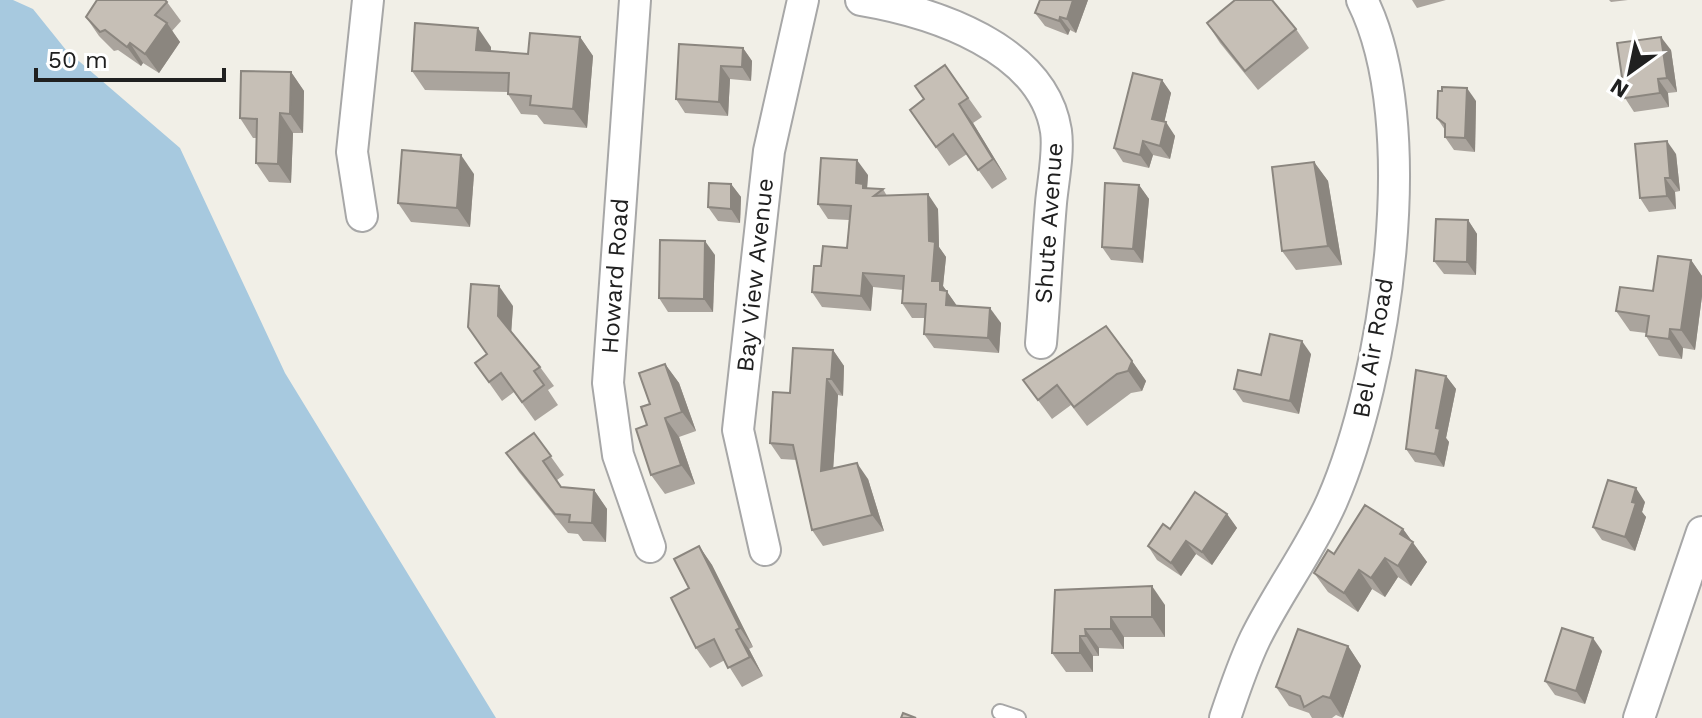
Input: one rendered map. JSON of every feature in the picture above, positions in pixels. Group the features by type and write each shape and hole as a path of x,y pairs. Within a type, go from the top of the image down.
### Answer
{"street":[{"path":"362,216 352,152 368,0"},
{"name":"Howard Road","path":"635,0 608,383 618,455 650,547"},
{"name":"Bay View Avenue","path":"765,550 738,430 769,151 803,0"},
{"name":"Shute Avenue","path":"861,0 940,9 998,49 1037,85 1051,113 1056,132 1041,343"},
{"name":"Bel Air Road","path":"1225,718 1254,640 1331,503 1361,422 1374,370 1388,264 1391,139 1388,74 1377,30 1362,0"},
{"path":"1639,718 1702,532"}],"lane":[{"path":"1000,712 1018,718"}],"water":[{"path":"0,0 13,0 33,9 66,50 180,148 285,373 496,718 0,718"}],"building":[{"path":"97,0 165,0 167,2 155,15 167,23 145,54 130,43 127,47 105,30 100,32 86,17"},
{"path":"1040,0 1073,0 1067,19 1060,17 1059,21 1035,13"},
{"path":"1235,0 1272,0 1296,29 1245,71 1207,23"},
{"path":"415,23 478,28 476,50 528,54 530,33 580,37 573,109 530,105 531,96 508,94 509,73 412,71"},
{"path":"1661,37 1667,78 1658,79 1660,93 1625,98 1617,43"},
{"path":"679,44 743,48 742,67 721,66 719,102 676,99"},
{"path":"945,65 968,98 959,104 993,159 978,170 953,134 936,147 910,110 924,99 915,86"},
{"path":"241,71 291,72 290,114 280,113 278,164 256,163 257,119 240,118"},
{"path":"1133,73 1162,80 1152,119 1166,122 1160,146 1143,141 1140,155 1114,148"},
{"path":"1442,87 1467,88 1465,138 1445,137 1445,124 1437,118 1438,91 1442,91"},
{"path":"1667,141 1670,178 1665,178 1667,196 1640,198 1635,144"},
{"path":"402,150 461,155 457,208 398,203"},
{"path":"821,158 857,160 856,183 863,184 863,188 883,189 874,196 928,194 929,241 935,242 932,281 940,281 940,290 947,291 946,305 990,308 988,338 924,334 926,304 902,303 904,276 863,273 861,296 812,292 814,266 821,266 823,246 847,248 851,206 818,204"},
{"path":"1314,162 1328,246 1282,251 1272,167"},
{"path":"709,183 731,184 731,209 708,207"},
{"path":"1105,183 1139,185 1133,249 1102,247"},
{"path":"1436,219 1468,220 1467,262 1434,261"},
{"path":"660,240 705,241 704,299 659,298"},
{"path":"1658,256 1691,260 1681,330 1670,329 1669,339 1646,336 1649,316 1616,311 1620,287 1653,291"},
{"path":"471,284 499,286 498,316 540,367 534,371 544,385 522,402 501,373 489,382 475,363 487,354 468,327"},
{"path":"1106,326 1132,361 1128,371 1117,374 1074,407 1057,385 1038,400 1023,380"},
{"path":"1270,334 1302,341 1290,401 1234,389 1238,370 1261,375"},
{"path":"793,348 833,350 831,379 827,379 821,471 857,463 872,515 812,530 793,445 770,443 773,392 790,393"},
{"path":"665,364 682,412 665,418 681,465 651,475 636,429 647,425 641,407 650,404 639,373"},
{"path":"1416,370 1446,376 1436,428 1440,429 1435,454 1406,449"},
{"path":"534,433 551,456 543,461 561,487 594,490 592,523 569,522 570,515 555,514 506,453"},
{"path":"1608,480 1636,488 1632,502 1636,503 1625,537 1593,527"},
{"path":"1195,492 1227,514 1202,552 1186,541 1171,563 1148,546 1163,524 1170,529"},
{"path":"1365,505 1403,529 1400,534 1413,542 1398,566 1385,558 1371,578 1359,570 1344,593 1314,573 1328,550 1334,554"},
{"path":"699,546 740,628 736,630 750,657 728,668 714,639 696,648 671,598 689,588 674,559"},
{"path":"1152,586 1152,617 1111,617 1111,629 1085,629 1086,636 1080,636 1080,653 1052,653 1055,590"},
{"path":"1562,628 1593,638 1576,691 1545,681"},
{"path":"1298,629 1348,646 1330,698 1323,696 1304,707 1300,696 1276,687"}]}
